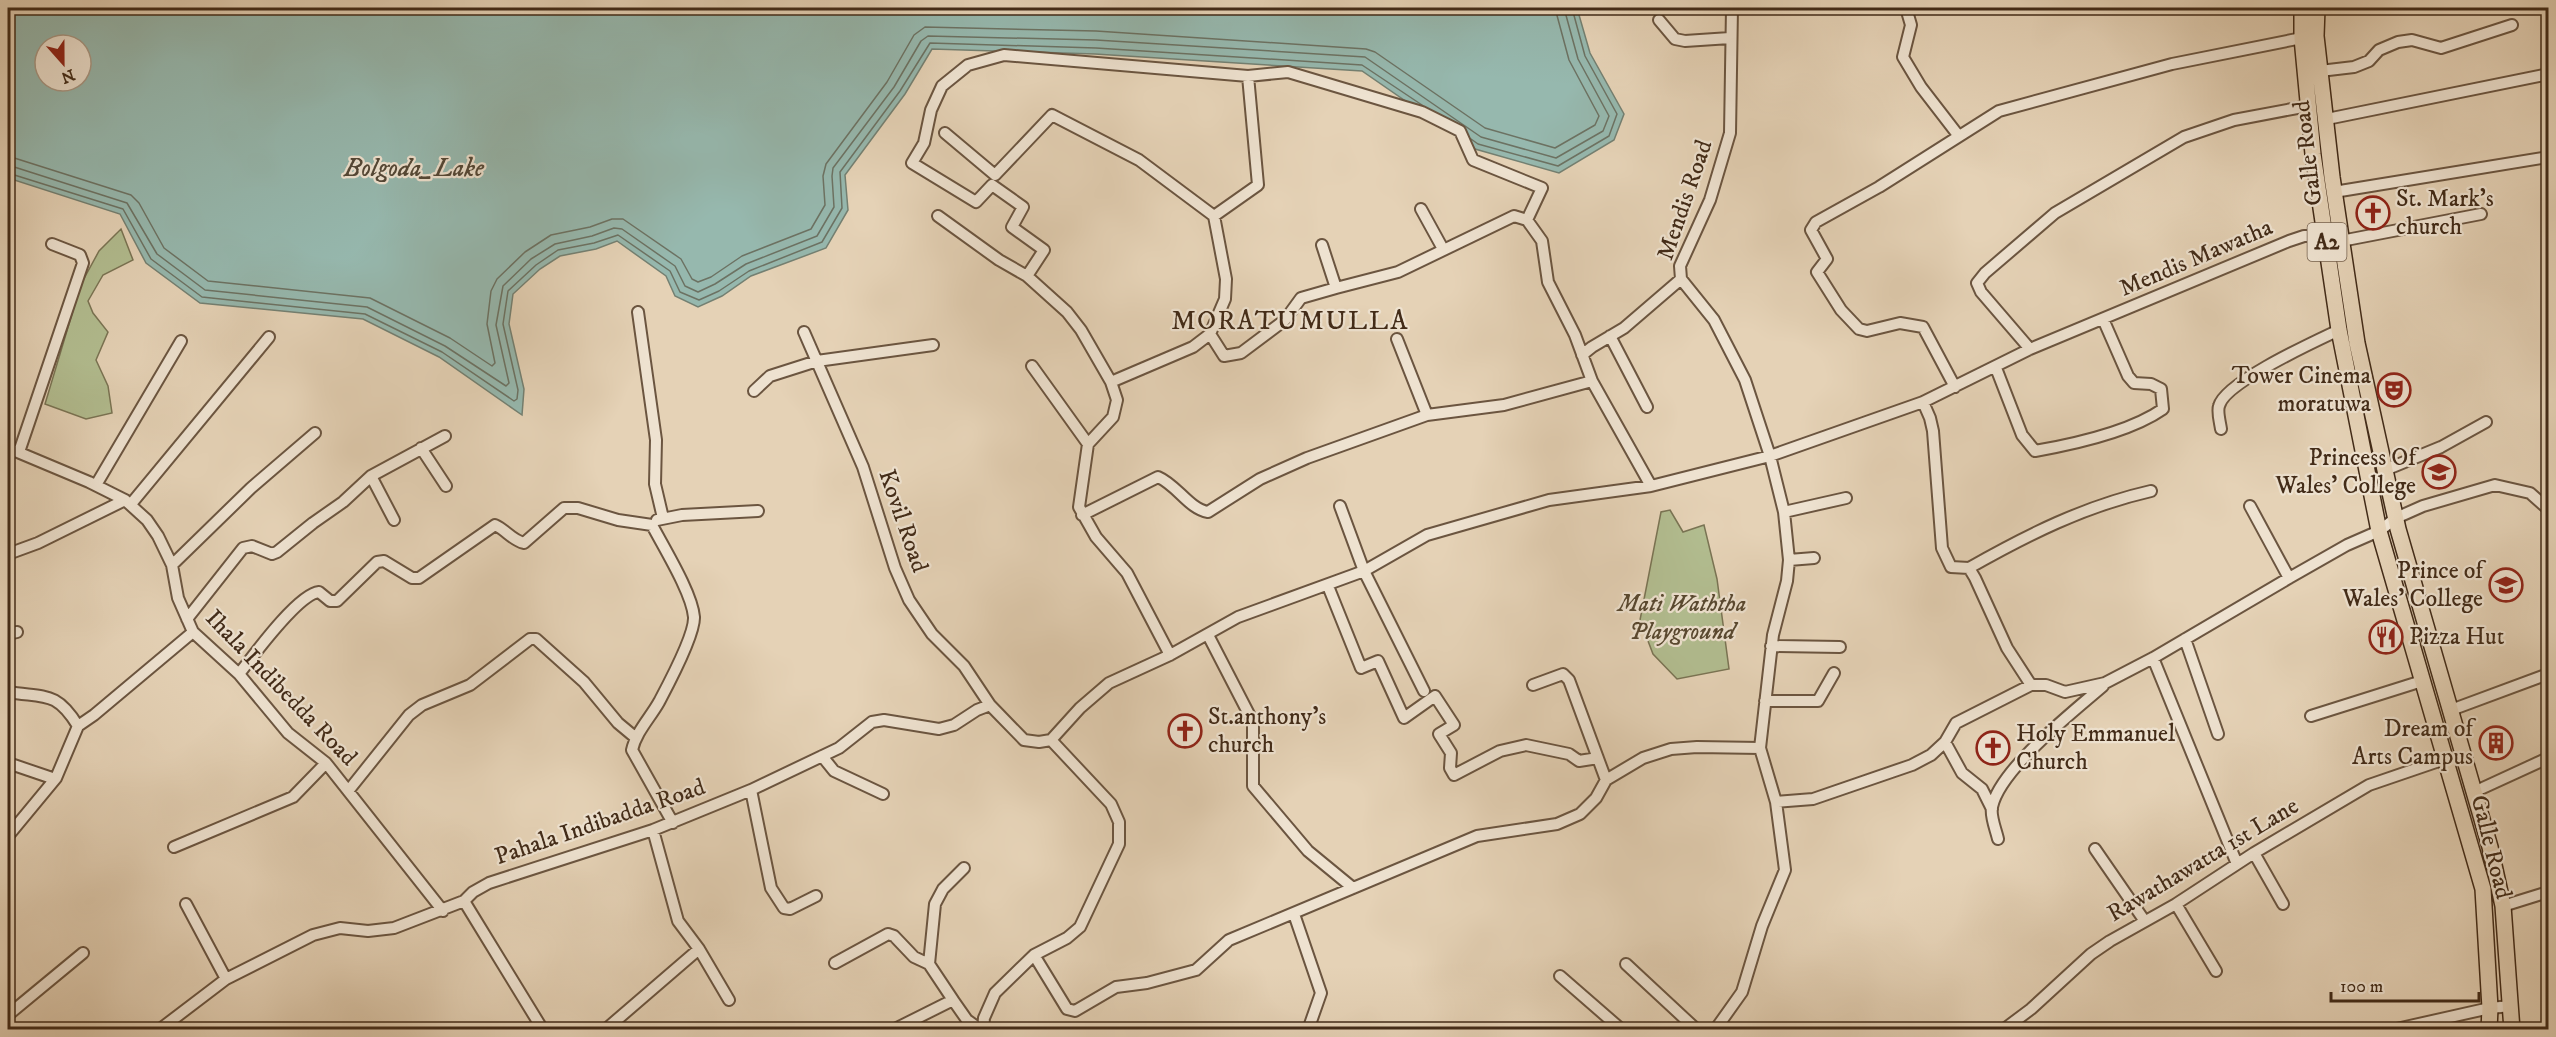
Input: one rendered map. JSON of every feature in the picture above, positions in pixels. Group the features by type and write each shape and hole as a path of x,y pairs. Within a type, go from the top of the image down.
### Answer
{"highway":[{"name":"Galle Road","path":"2302,8 2320,70 2327,119 2334,192 2339,330 2379,531 2483,889 2490,1008 2489,1029"},
{"name":"Galle Road","path":"2316,8 2309,37 2308,106 2396,518 2490,846 2503,906 2512,1029"}],"street":[{"name":"Mendis Road","path":"1732,8 1730,133 1710,200 1680,266 1681,279 1714,321 1745,380 1770,456 1784,512 1789,560 1787,581 1771,646 1760,748"},
{"path":"1906,8 1911,25 1903,57 1921,87 1958,135"},
{"path":"1659,20 1675,39 1685,41 1730,38"},
{"path":"2320,70 2354,67 2369,61 2379,50 2398,42 2412,40 2441,48 2512,25"},
{"path":"1955,387 1923,327 1900,323 1867,331 1859,329 1841,310 1817,272 1827,259 1811,230 1816,222 1879,187 1999,111 2172,64 2309,37"},
{"path":"1027,276 1044,250 1012,227 1023,207 992,185 976,202 912,163 924,142 931,110 942,86 968,65 1004,55 1248,76 1288,72 1422,112 1460,131 1473,160 1542,188 1527,220"},
{"path":"2327,119 2544,75"},
{"path":"1214,216 1258,185 1248,76"},
{"path":"2030,349 1981,292 1977,283 1985,273 2055,213 2184,137 2234,120 2308,106"},
{"path":"945,133 994,175 1052,115 1139,160 1214,216 1226,279 1225,299 1210,334 1193,347 1111,382"},
{"path":"2334,192 2548,157"},
{"path":"1421,209 1443,249"},
{"name":"Mendis Mawatha","path":"1051,740 1080,708 1109,682 1170,656 1238,617 1364,571 1426,535 1549,500 1651,486 1770,456 1923,402 1996,368 2030,349 2304,236 2336,238 2481,214"},
{"path":"938,216 999,260 1027,276 1067,312 1081,330 1111,382 1117,400 1113,417 1088,444 1078,507 1096,537 1127,573 1170,656"},
{"path":"1210,334 1224,356 1241,353 1285,320 1301,298 1398,272 1514,216 1527,220 1542,241 1548,282 1592,381 1651,486"},
{"path":"19,452 83,263 80,255 52,244"},
{"path":"1322,245 1336,288"},
{"path":"1582,355 1631,322 1681,279"},
{"path":"638,312 656,440 655,484 663,518"},
{"path":"1996,368 2022,435 2035,451 2079,441 2149,419 2163,409 2161,389 2151,384 2134,383 2128,376 2103,319"},
{"path":"2221,429 2218,407 2223,397 2240,383 2292,352 2339,330"},
{"name":"Kovil Road","path":"804,332 863,467 895,568 909,600 932,634 964,666 990,705"},
{"path":"1610,336 1647,407"},
{"path":"8,554 38,543 128,502 269,337"},
{"path":"1397,339 1427,416"},
{"path":"96,485 180,341"},
{"path":"754,391 770,376 817,361 933,345"},
{"path":"1032,366 1088,444"},
{"path":"1082,515 1158,477 1167,481 1200,511 1208,512 1260,479 1288,466 1427,416 1504,405 1592,381"},
{"path":"1923,402 1933,431 1942,548 1951,567 1969,568 2019,539 2070,516 2119,498 2151,491"},
{"path":"2385,470 2441,447 2486,422"},
{"path":"172,565 251,488 315,433"},
{"path":"187,619 243,548 252,546 272,554 277,552 343,501 371,476 445,436"},
{"name":"Ihala Indibedda Road","path":"8,448 96,485 128,502 158,536 172,565 178,598 193,632 239,674 288,733 326,763 443,910"},
{"path":"421,448 446,486"},
{"path":"371,476 394,520"},
{"path":"1776,802 1813,799 1912,765 1931,755 1945,742 1956,723 2031,685 2046,685 2065,692 2105,683 2153,658 2348,545 2379,531 2396,518 2423,506 2495,484 2530,493 2548,509"},
{"path":"1784,512 1846,498"},
{"path":"1340,506 1364,571 1424,691"},
{"path":"2250,506 2289,578"},
{"path":"239,674 267,638 305,598 313,592 319,592 330,602 337,601 377,562 384,561 412,578 419,578 495,525 503,528 516,541 524,543 564,508 578,508 618,520 651,525"},
{"path":"651,525 653,521 663,518 758,511"},
{"path":"651,525 687,593 694,616 680,659 636,738 632,750 673,823"},
{"path":"1789,560 1814,558"},
{"path":"1969,568 2007,648 2031,685"},
{"path":"1328,586 1361,668 1378,661 1404,718 1436,696 1454,725 1439,734 1451,753 1450,768 1454,775 1500,751 1526,745 1569,754 1579,761 1598,758"},
{"path":"8,836 55,779 78,726 193,632"},
{"path":"1208,635 1253,722 1253,786 1308,851 1353,888"},
{"path":"349,790 409,715 422,705 470,685 530,639 536,639 584,682 618,723 636,738"},
{"path":"2185,639 2218,734"},
{"path":"1771,646 1840,647"},
{"path":"2153,658 2237,864"},
{"path":"1765,701 1818,701 1834,673"},
{"path":"1533,685 1563,674 1569,680 1606,780"},
{"path":"2451,710 2548,674"},
{"path":"2311,716 2422,681"},
{"path":"1992,808 2003,783 2033,749 2105,683"},
{"path":"8,692 54,699 67,708 78,726"},
{"path":"834,963 888,934 894,936 915,957 929,964 967,1020 982,1029 984,1018 995,993 1034,955 1067,938 1080,927 1119,844 1119,822 1112,804 1051,740 1039,742 1024,740 990,705"},
{"name":"Pahala Indibadda Road","path":"159,1029 226,979 313,935 340,928 368,931 394,928 464,901 472,892 489,883 673,823 751,790 839,748 872,722 884,720 939,729 954,726 977,710 990,705"},
{"path":"1945,742 1962,773 1982,789 1992,808 1998,839"},
{"path":"1034,955 1067,1009 1075,1011 1116,987 1148,983 1196,970 1229,940 1477,836 1557,824 1580,814 1596,798 1606,780 1643,758 1671,749 1760,748 1776,802 1785,870 1762,926 1742,992 1715,1029"},
{"path":"822,756 834,771 883,794"},
{"path":"2475,792 2548,758"},
{"name":"Rawathawatta 1st Lane","path":"2003,1029 2031,1009 2091,954 2144,920 2176,904 2254,853 2369,785 2445,759"},
{"path":"8,763 55,779"},
{"path":"174,847 293,797 326,763"},
{"path":"751,790 771,888 784,908 790,909 816,896"},
{"path":"653,830 678,921 699,949 729,1000"},
{"path":"2095,849 2144,920"},
{"path":"2254,853 2283,904"},
{"path":"929,964 935,904 943,889 964,868"},
{"path":"2503,906 2548,892"},
{"path":"464,901 543,1029"},
{"path":"186,904 226,979"},
{"path":"2176,904 2216,971"},
{"path":"1294,914 1321,993 1308,1029"},
{"path":"605,1029 699,949"},
{"path":"8,1015 83,953"},
{"path":"1626,964 1697,1029"},
{"path":"1560,976 1622,1029"},
{"path":"893,1029 953,1000"},
{"path":"2392,1029 2490,1008 2511,1006"}],"green space":[{"path":"121,229 133,260 103,275 88,301 93,313 108,332 96,360 108,386 112,413 86,419 45,404 81,284 99,251"},
{"name":"Mati Waththa Playground","path":"1670,510 1683,532 1704,525 1717,579 1729,669 1677,679 1653,654 1640,620 1661,512"}],"water":[{"name":"Bolgoda_Lake","path":"8,8 1577,8 1590,53 1624,114 1614,140 1559,173 1475,149 1362,71 1095,54 932,49 905,94 845,175 848,210 826,248 751,276 722,296 698,307 675,296 666,276 617,241 596,249 560,256 540,269 513,294 509,324 524,389 522,415 439,357 363,319 200,303 146,263 120,214 8,178"}],"place":[{"name":"St. Mark's church","path":"2373,213"},
{"name":"Tower Cinema moratuwa","path":"2394,390"},
{"name":"Princess Of Wales' College","path":"2439,472"},
{"name":"Prince of Wales' College","path":"2506,585"},
{"name":"Pizza Hut","path":"2386,637"},
{"name":"St.anthony's church","path":"1185,731"},
{"name":"Dream of Arts Campus","path":"2496,743"},
{"name":"Holy Emmanuel Church","path":"1993,748"}],"district":[{"name":"MORATUMULLA","path":"1290,321"}]}
